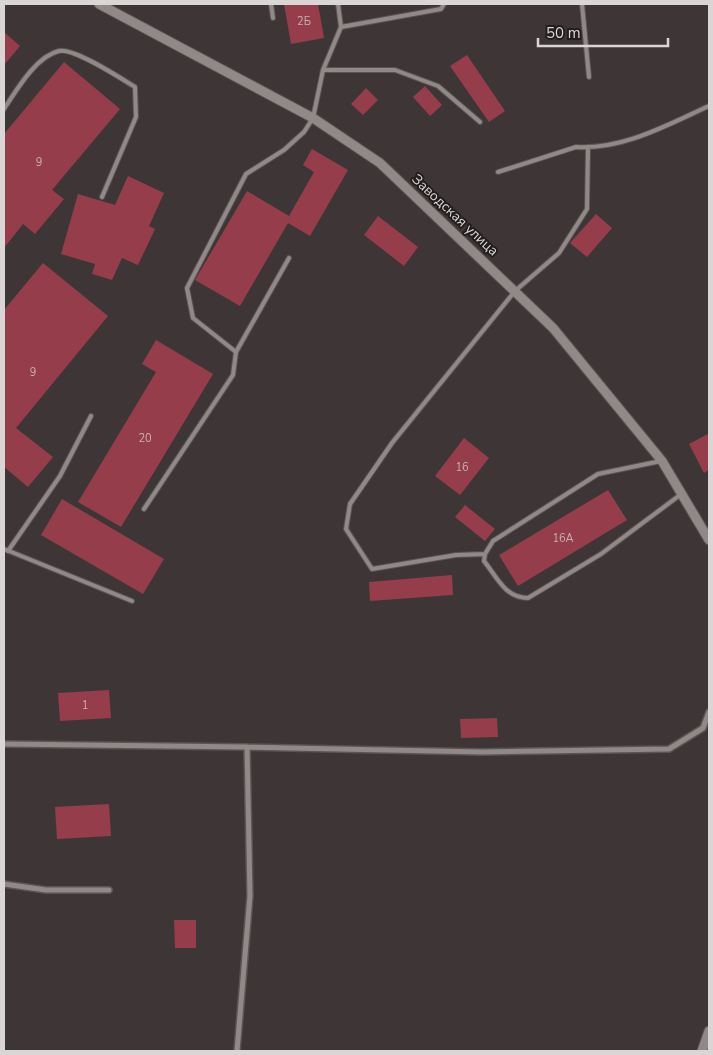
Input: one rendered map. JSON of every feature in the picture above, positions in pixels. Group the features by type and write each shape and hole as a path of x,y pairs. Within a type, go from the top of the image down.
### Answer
{"street":[{"name":"Заводская улица","path":"99,4 313,118 380,163 553,328 662,461 709,540"},
{"path":"4,744 482,752 669,749 703,728 709,712"},
{"path":"237,1051 250,896 247,747"},
{"path":"4,884 46,890 109,890"},
{"path":"702,1051 709,1031"}],"lane":[{"path":"270,4 273,18"},
{"path":"236,352 193,318 187,288 246,174 284,150 304,132 313,118 323,70 341,27 338,4"},
{"path":"341,27 441,9 444,4"},
{"path":"582,4 589,77"},
{"path":"4,109 24,79 46,57 60,50 75,54 136,87 136,117 102,197"},
{"path":"323,70 395,70 438,86 480,122"},
{"path":"498,172 576,147 588,148 638,138 709,106"},
{"path":"485,554 456,555 372,569 346,529 350,504 392,443 515,291 559,253 587,209 588,148"},
{"path":"144,509 233,375 236,352 289,258"},
{"path":"91,416 60,476 6,550 132,601"},
{"path":"662,461 598,474 493,541 485,554 484,561 509,593 518,598 528,598 601,554 682,494"}],"building":[{"path":"284,4 318,4 324,38 291,44"},
{"path":"4,32 20,46 4,65"},
{"path":"467,55 505,111 489,122 450,66"},
{"path":"64,62 120,109 52,190 64,199 35,234 23,224 4,248 4,134"},
{"path":"425,86 442,105 430,116 413,97"},
{"path":"366,88 378,100 363,115 351,104"},
{"path":"312,149 348,170 310,236 288,223 240,306 195,280 247,191 289,216 314,172 303,165"},
{"path":"128,176 164,193 149,226 155,229 138,265 122,258 112,280 92,274 95,264 61,254 78,194 115,205"},
{"path":"596,214 612,228 587,257 570,243"},
{"path":"378,216 418,247 404,266 364,235"},
{"path":"43,263 108,316 16,428 53,457 28,487 4,467 4,310"},
{"path":"156,340 213,374 121,527 78,502 156,372 142,364"},
{"path":"708,434 709,470 704,473 689,444"},
{"path":"464,438 489,458 460,495 435,476"},
{"path":"608,490 627,520 518,586 499,555"},
{"path":"62,499 164,559 143,594 41,535"},
{"path":"465,505 495,529 485,541 455,517"},
{"path":"452,575 453,595 370,601 369,582"},
{"path":"109,690 111,718 60,721 58,693"},
{"path":"497,718 498,737 461,738 460,719"},
{"path":"109,804 111,836 57,839 55,807"},
{"path":"174,920 196,920 196,948 175,948"}]}
